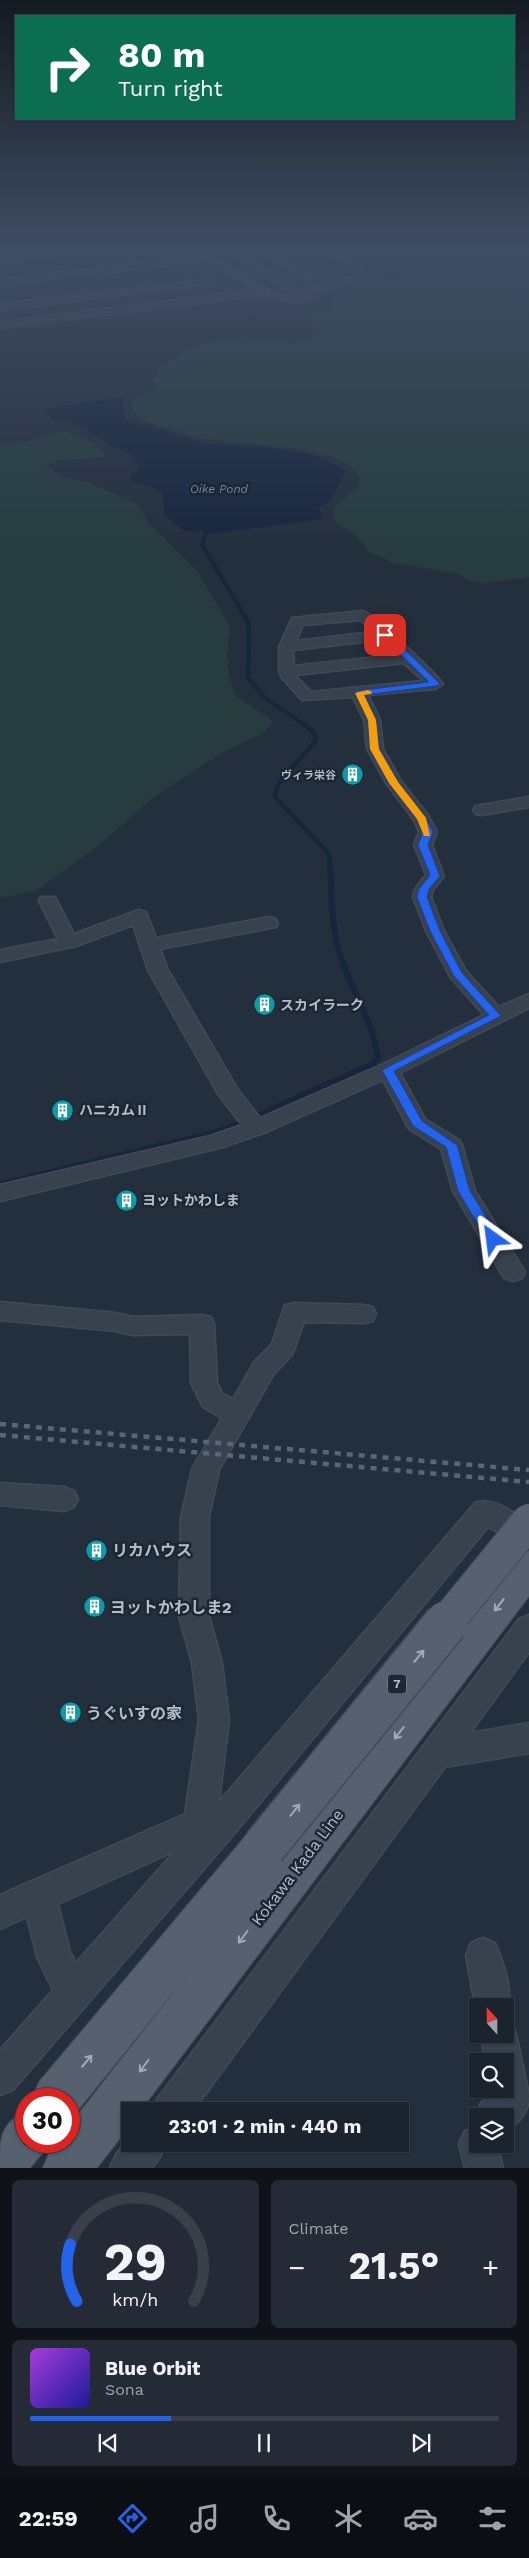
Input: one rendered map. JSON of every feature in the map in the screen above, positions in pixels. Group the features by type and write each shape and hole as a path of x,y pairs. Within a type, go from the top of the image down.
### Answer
{"main road":[{"name":"Kokawa Kada Line","path":"67,2168 279,1859 529,1521"},
{"name":"Kokawa Kada Line","path":"66,2088 279,1859 529,1567"},
{"path":"0,2167 15,2149"}],"street":[{"path":"363,616 436,684 307,697 287,675 286,647 297,621 363,616"},
{"path":"286,647 385,635"},
{"path":"286,671 408,658"},
{"path":"359,693 372,720 375,749 394,783 422,818 428,832 423,845 435,876 424,889 422,897 435,931 458,974 496,1016"},
{"path":"482,810 529,802"},
{"path":"48,901 69,942"},
{"path":"0,956 69,942 125,919 139,916 158,970 229,1094 252,1123"},
{"path":"150,945 269,923"},
{"path":"0,1193 215,1142 252,1123 388,1070 529,1000"},
{"path":"388,1070 417,1124 451,1145 464,1191 513,1272"},
{"path":"0,1311 62,1316 132,1326 202,1324 204,1383 212,1400 239,1415"},
{"path":"211,1824 214,1720 207,1663 194,1616 195,1517 206,1469 239,1415 264,1368 283,1348 294,1312 364,1314"},
{"path":"0,1494 64,1498"},
{"path":"0,2077 73,1993 211,1824 485,1511 529,1536"},
{"path":"178,2102 529,1628"},
{"path":"436,1753 529,1738"},
{"path":"0,1912 211,1824"},
{"path":"39,1896 54,1957 73,1993"},
{"path":"483,1955 491,1998"},
{"path":"504,2108 512,2102 511,2098"},
{"path":"129,2168 141,2152"},
{"path":"480,2153 484,2168"}],"green space":[{"path":"182,352 529,352 529,577 486,583 471,581 459,574 393,563 369,552 356,536 336,523 333,516 334,507 358,487 360,477 350,466 333,457 299,449 199,438 156,425 137,416 132,408 131,399 157,390 151,380 165,365"},
{"path":"65,431 97,445 108,457 57,461 46,467 64,477 86,482 136,503 149,523 199,573 230,627 227,654 229,677 236,696 274,722 261,734 220,754 154,797 98,846 36,891 0,898 0,445 29,441"}],"water":[{"name":"Oike Pond","path":"124,397 123,413 126,420 208,444 265,447 309,454 322,458 346,471 330,501 319,507 322,519 211,534 203,531 184,530 164,514 163,494 150,486 131,481 130,475 140,467 133,455 76,425 53,420 43,409"}],"waterway":[{"path":"208,524 202,545 241,610"},
{"path":"240,609 249,624 248,678 264,697 313,731 316,739 280,782 275,797 329,854 330,868"},
{"path":"0,1184 209,1134 239,1124 374,1063 378,1058 371,1030 343,964 336,941 330,867"}],"railway":[{"path":"0,1424 529,1470"},
{"path":"0,1435 529,1482"}],"slow traffic":[{"path":"368,692 359,693 372,720 375,749 394,783 422,818 428,832 427,834"}],"place":[{"name":"ヴィラ栄谷","path":"352,775"},
{"name":"スカイラーク","path":"264,1005"},
{"name":"ハニカムⅡ","path":"63,1110"},
{"name":"ヨットかわしま","path":"126,1200"},
{"name":"リカハウス","path":"96,1550"},
{"name":"ヨットかわしま2","path":"94,1607"},
{"name":"うぐいすの家","path":"70,1713"}],"route":[{"path":"385,635 436,684 359,693 372,720 375,749 394,783 422,818 428,832 423,845 435,876 424,889 422,897 435,931 458,974 496,1016 388,1070 417,1124 451,1145 464,1191 493,1239"}]}
